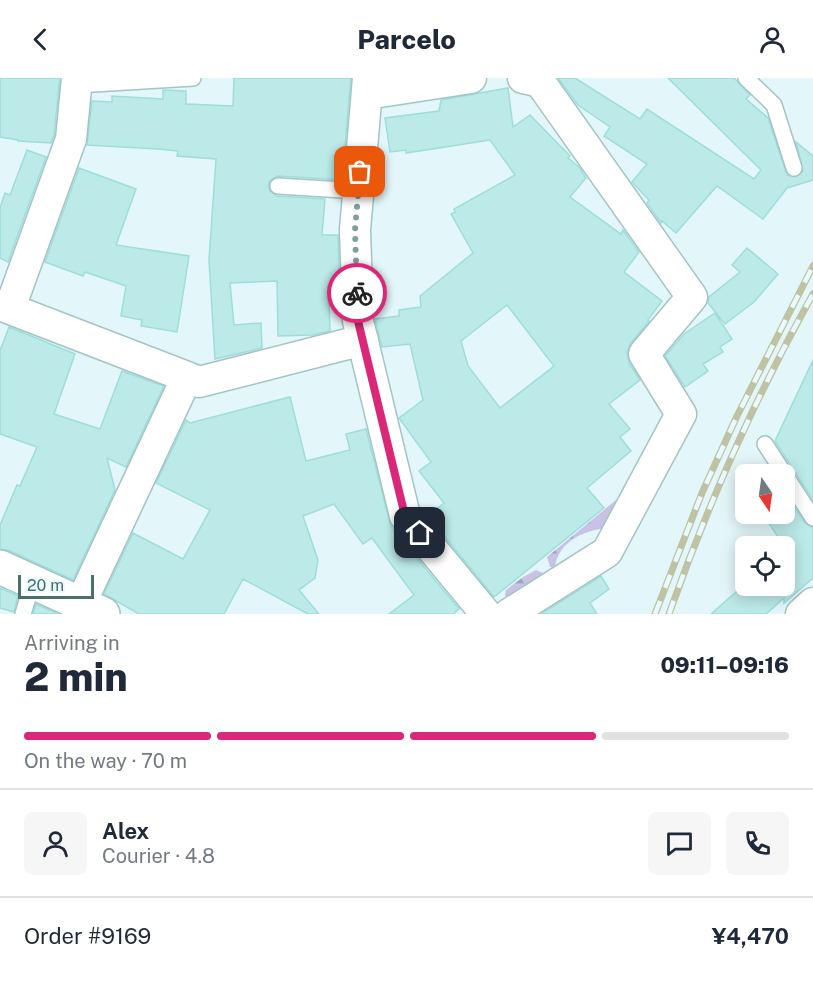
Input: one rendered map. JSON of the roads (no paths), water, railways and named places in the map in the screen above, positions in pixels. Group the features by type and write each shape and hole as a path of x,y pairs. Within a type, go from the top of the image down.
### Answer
{"street":[{"path":"471,78 367,86 355,230 358,321 405,516 475,610"},
{"path":"509,614 607,552 681,414 644,354 692,297 540,82 523,78"},
{"path":"77,82 71,140 5,307 199,382 363,340"},
{"path":"0,567 92,608 187,377"},
{"path":"801,614 813,603"}],"lane":[{"path":"77,82 193,78"},
{"path":"746,78 774,105 794,168"},
{"path":"278,186 359,191"},
{"path":"765,444 813,518"},
{"path":"23,614 33,581"}],"railway":[{"path":"655,614 702,493 737,416 813,266"},
{"path":"669,614 734,451 813,294"}]}
